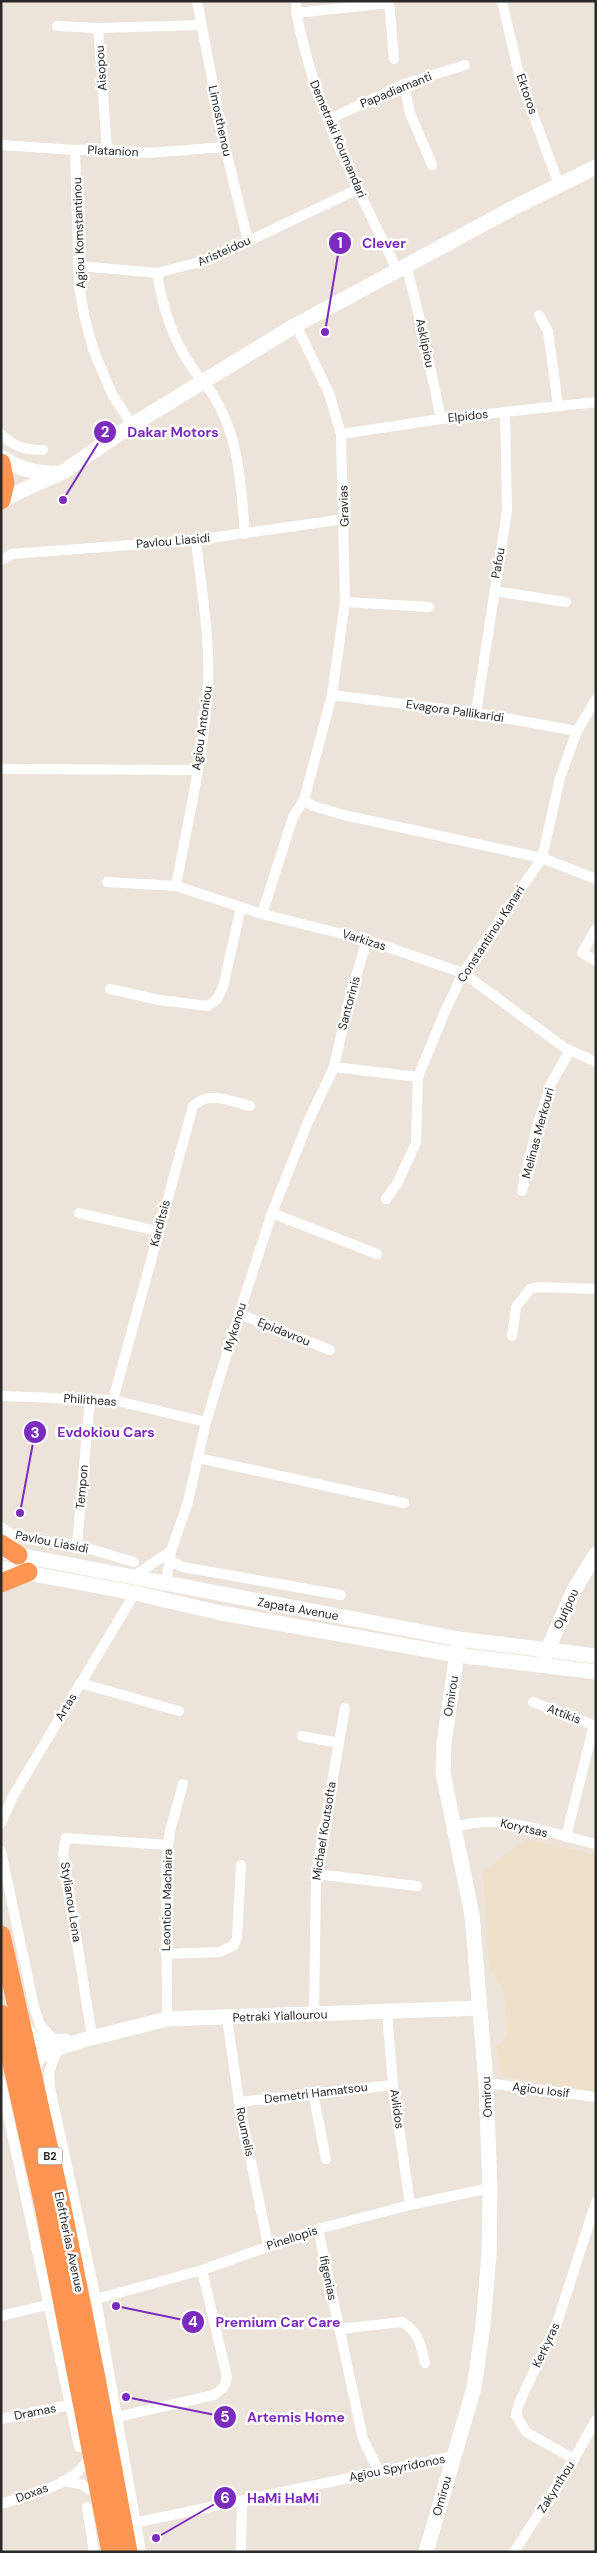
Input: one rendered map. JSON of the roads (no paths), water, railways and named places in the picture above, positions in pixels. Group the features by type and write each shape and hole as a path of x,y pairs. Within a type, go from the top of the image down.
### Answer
{"highway":[{"path":"1,463 5,483 1,501"},
{"path":"1,1544 10,1553"},
{"path":"1,1582 28,1572"},
{"name":"Eleftherias Avenue","path":"1,1935 9,2012 94,2503 111,2552"},
{"name":"Eleftherias Avenue","path":"9,2012 32,2077 61,2203 128,2552"}],"main road":[{"path":"1,501 63,472 132,425 296,325 596,167"},
{"path":"1,457 37,473 63,472"},
{"name":"Zapata Avenue","path":"10,1553 134,1569 166,1583 459,1639 596,1656"},
{"name":"Ομήρου","path":"541,1667 547,1649 574,1590 596,1554"},
{"name":"Zapata Avenue","path":"1,1568 135,1593 221,1612 457,1655 541,1667 596,1672"},
{"name":"Omirou","path":"426,2552 474,2388 483,2326 488,2254 490,2188 486,2083 471,1904 444,1782 443,1754 459,1639"},
{"name":"Petraki Yiallourou","path":"9,2012 32,2038 55,2045 167,2019 479,2008"},
{"path":"32,2077 37,2059 55,2045"}],"street":[{"name":"Limosthenou","path":"197,1 225,147 248,241"},
{"name":"Demetraki Koumandari","path":"296,1 296,13 309,69 328,120 358,189 402,270"},
{"name":"Ektoros","path":"502,1 520,79 559,185"},
{"path":"296,13 389,2 394,59"},
{"name":"Aisopou","path":"106,149 98,28 201,25"},
{"path":"57,26 98,28"},
{"name":"Papadiamanti","path":"328,120 404,84 465,65"},
{"path":"404,84 413,121 432,165"},
{"name":"Platanion","path":"1,145 75,150 106,149 147,153 225,147"},
{"name":"Agiou Komstantinou","path":"75,150 80,266 79,286 93,349 112,394 132,425"},
{"name":"Aristeidou","path":"80,266 157,273 211,259 358,189"},
{"name":"Asklipiou","path":"402,270 422,328 441,419"},
{"path":"157,273 161,300 176,342 216,400 229,428 239,462 246,534"},
{"path":"539,315 548,332 558,406"},
{"name":"Gravias","path":"262,914 293,817 304,800 332,695 345,602 345,519 341,434 330,393 296,325"},
{"name":"Elpidos","path":"341,434 441,419 596,402"},
{"name":"Pafou","path":"476,713 507,511 505,412"},
{"path":"1,434 12,444 19,447 43,450"},
{"name":"Pavlou Liasidi","path":"1,560 12,554 196,540 345,519"},
{"name":"Agiou Antoniou","path":"176,886 206,713 208,657 196,540"},
{"path":"494,591 566,602"},
{"path":"345,602 429,607"},
{"name":"Evagora Pallikaridi","path":"332,695 476,713 577,731"},
{"name":"Constantinou Kanari","path":"386,1199 398,1182 416,1143 418,1077 463,973 542,858 560,778 577,731 596,698"},
{"path":"1,769 196,770"},
{"path":"304,800 313,806 344,815 542,858 596,879"},
{"name":"Varkizas","path":"108,882 176,886 262,914 367,940 463,973 570,1050 596,1062"},
{"path":"110,989 159,1000 208,1006 216,999 223,987 241,907"},
{"path":"596,929 582,953 596,961"},
{"name":"Santorinis","path":"334,1067 349,1000 367,940"},
{"name":"Melinas Merkouri","path":"522,1192 537,1126 551,1084 570,1050"},
{"path":"334,1067 418,1077"},
{"name":"Mykonou","path":"166,1583 170,1556 188,1502 206,1422 239,1314 272,1213 320,1092 334,1067"},
{"name":"Karditsis","path":"113,1400 193,1106 200,1098 208,1096 250,1106"},
{"path":"79,1213 158,1231"},
{"path":"272,1213 377,1254"},
{"path":"512,1336 516,1308 530,1289 538,1287 596,1289"},
{"name":"Epidavrou","path":"239,1314 330,1350"},
{"name":"Philitheas","path":"1,1396 113,1400 206,1422"},
{"name":"Tempon","path":"77,1545 90,1399"},
{"path":"198,1458 404,1503"},
{"name":"Pavlou Liasidi","path":"1,1527 17,1538 77,1545 134,1569"},
{"path":"134,1569 170,1556 183,1567 341,1595"},
{"name":"Artas","path":"1,1823 13,1796 135,1593"},
{"path":"80,1683 178,1711"},
{"name":"Attikis","path":"533,1702 595,1726"},
{"name":"Michael Koutsofta","path":"314,2015 316,1874 344,1708"},
{"path":"566,1837 595,1726"},
{"path":"302,1736 338,1743"},
{"name":"Leontiou Machaira","path":"167,2019 168,1846 183,1784"},
{"name":"Korytsas","path":"453,1828 474,1821 497,1821 596,1844"},
{"name":"Stylianou Lena","path":"88,2038 63,1853 66,1838 168,1846"},
{"path":"1,1851 34,2007 40,2025 55,2045 49,2072 50,2088 96,2299 134,2524 141,2552"},
{"path":"166,1954 220,1952 234,1945 237,1938 241,1865"},
{"path":"316,1874 417,1886"},
{"name":"Avlidos","path":"387,2012 393,2085 410,2205"},
{"name":"Roumelis","path":"226,2018 239,2102 268,2245"},
{"path":"1,2082 4,2105 69,2405 85,2448"},
{"name":"Agiou Iosif","path":"486,2083 596,2097"},
{"name":"Demetri Hamatsou","path":"239,2102 393,2085"},
{"path":"313,2094 326,2159"},
{"name":"Pinellopis","path":"96,2299 202,2270 268,2245 318,2229 410,2205 490,2188"},
{"name":"Kerkyras","path":"574,2459 526,2432 516,2415 518,2403 557,2323 594,2221 596,2202"},
{"name":"Ifigenias","path":"318,2229 364,2444 378,2470"},
{"path":"117,2417 214,2395 224,2387 227,2377 202,2270"},
{"path":"1,2316 47,2305"},
{"path":"339,2329 393,2321 402,2322 416,2332 420,2340 425,2363"},
{"name":"Dramas","path":"1,2419 69,2405"},
{"name":"Zakynthou","path":"514,2552 574,2459 596,2420"},
{"name":"Doxas","path":"1,2504 63,2481 80,2472 85,2448"},
{"name":"Agiou Spyridonos","path":"134,2524 242,2502 378,2470 454,2456"},
{"name":"Doxas","path":"63,2481 87,2486 94,2503"},
{"path":"242,2502 242,2552"},
{"path":"94,2503 94,2552"}],"place":[{"name":"Clever","path":"325,332"},
{"name":"Dakar Motors","path":"63,500"},
{"name":"Evdokiou Cars","path":"20,1513"},
{"name":"Premium Car Care","path":"116,2306"},
{"name":"Artemis Home","path":"126,2397"},
{"name":"HaMi HaMi","path":"156,2538"}]}
